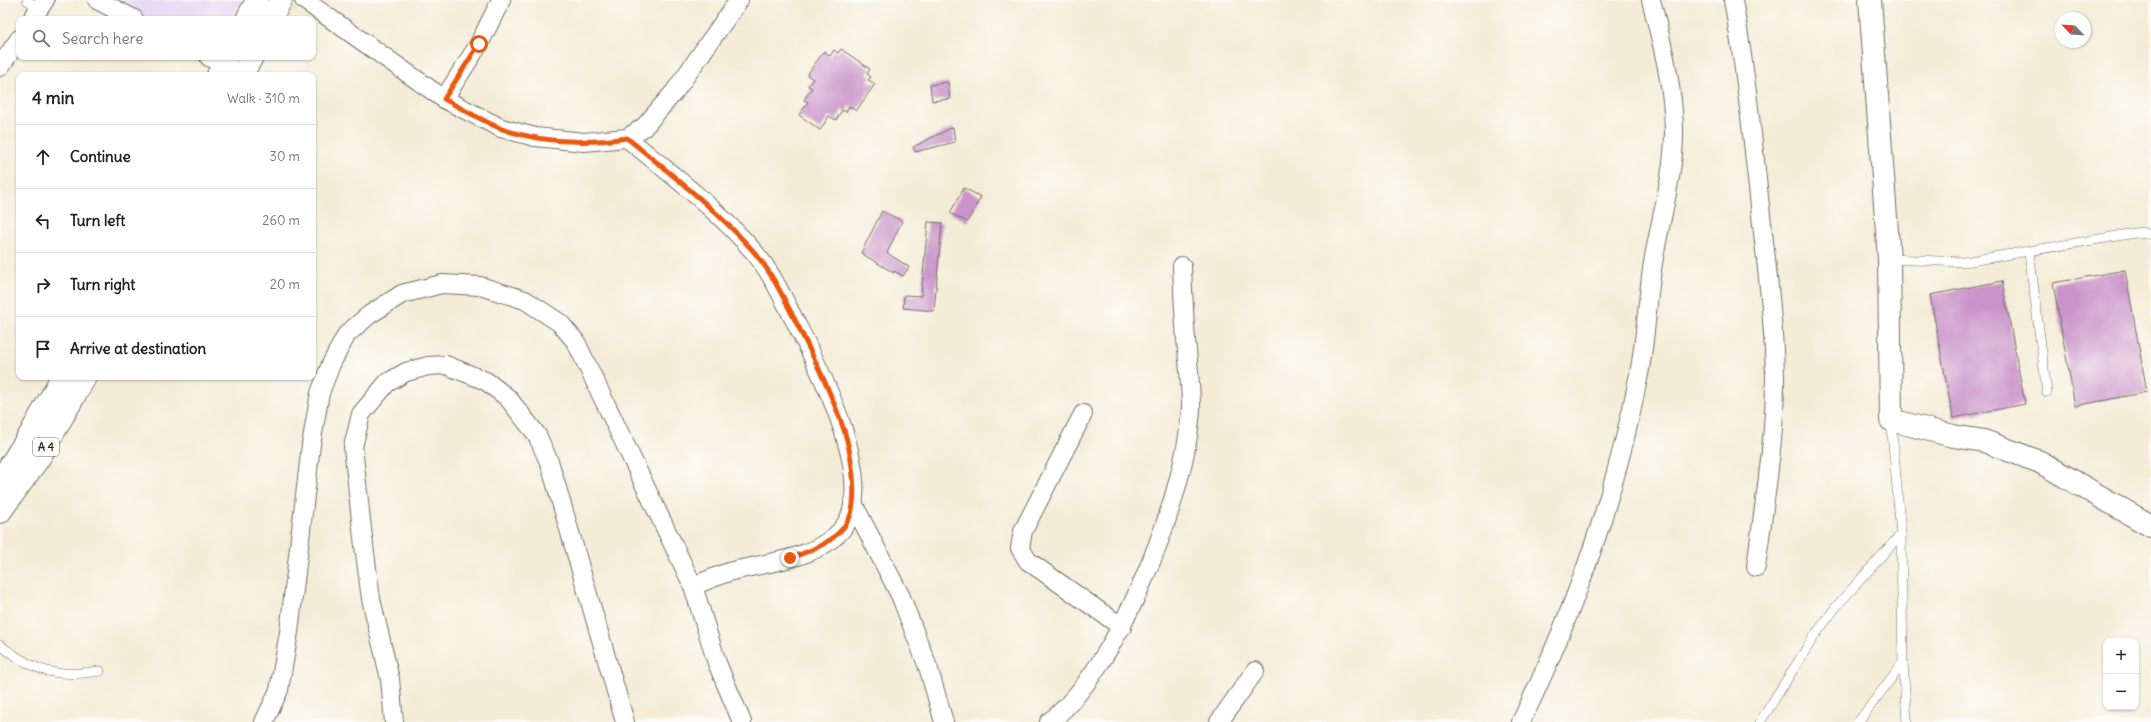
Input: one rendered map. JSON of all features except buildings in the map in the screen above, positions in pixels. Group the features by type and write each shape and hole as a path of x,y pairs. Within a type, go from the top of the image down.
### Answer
{"main road":[{"path":"249,16 257,0"},
{"path":"273,16 281,0"},
{"path":"1870,0 1888,259 1891,420 1953,436 1984,441 2040,462 2151,526"},
{"path":"244,72 250,60"},
{"name":"A 4","path":"0,481 29,436 60,380"},
{"name":"A 4","path":"0,512 39,458 82,380"}],"street":[{"path":"97,0 128,16"},
{"path":"304,0 444,99 501,128 535,137 584,142 627,138 638,132 661,108 739,0"},
{"path":"444,99 479,44 501,0"},
{"path":"1521,722 1563,630 1586,568 1624,437 1639,373 1648,292 1671,161 1674,131 1670,83 1652,0"},
{"path":"1733,0 1740,38 1758,186 1771,305 1774,371 1770,446 1756,567"},
{"path":"0,67 16,43"},
{"path":"627,138 716,215 755,253 778,287 823,375 844,430 849,449 853,503 849,519 842,528 820,546 790,558 718,576 693,586"},
{"path":"1049,722 1060,714 1085,683 1122,626 1170,511 1186,447 1191,410 1191,379 1186,338 1182,266"},
{"path":"264,722 279,690 288,639 311,445 320,393 331,364 347,334 369,315 402,294 442,284 480,286 525,300 560,323 576,342 693,586 717,663 742,722"},
{"path":"394,722 390,679 371,599 353,447 361,414 387,382 406,372 428,366 446,366 486,381 508,398 537,435 550,464 625,722"},
{"path":"1083,414 1024,531 1020,548 1028,562 1122,626"},
{"path":"853,503 901,597 929,670 944,722"},
{"path":"1219,722 1255,671"}],"lane":[{"path":"1888,259 1964,262 2142,232 2151,235"},
{"path":"2029,252 2047,392"},
{"path":"1891,420 1901,534 1903,663 1907,722"},
{"path":"1760,722 1815,634 1836,607 1901,534"},
{"path":"0,645 24,662 46,672 74,675 100,671"},
{"path":"1858,722 1903,663"}],"shaded area":[{"path":"114,0 242,0 234,16 144,16"}],"route":[{"path":"479,44 444,99 501,128 535,137 557,141 584,142 627,138 701,200 755,253 778,287 823,375 844,430 849,449 853,484 853,503 849,519 842,528 834,537 820,546 790,558"}]}
